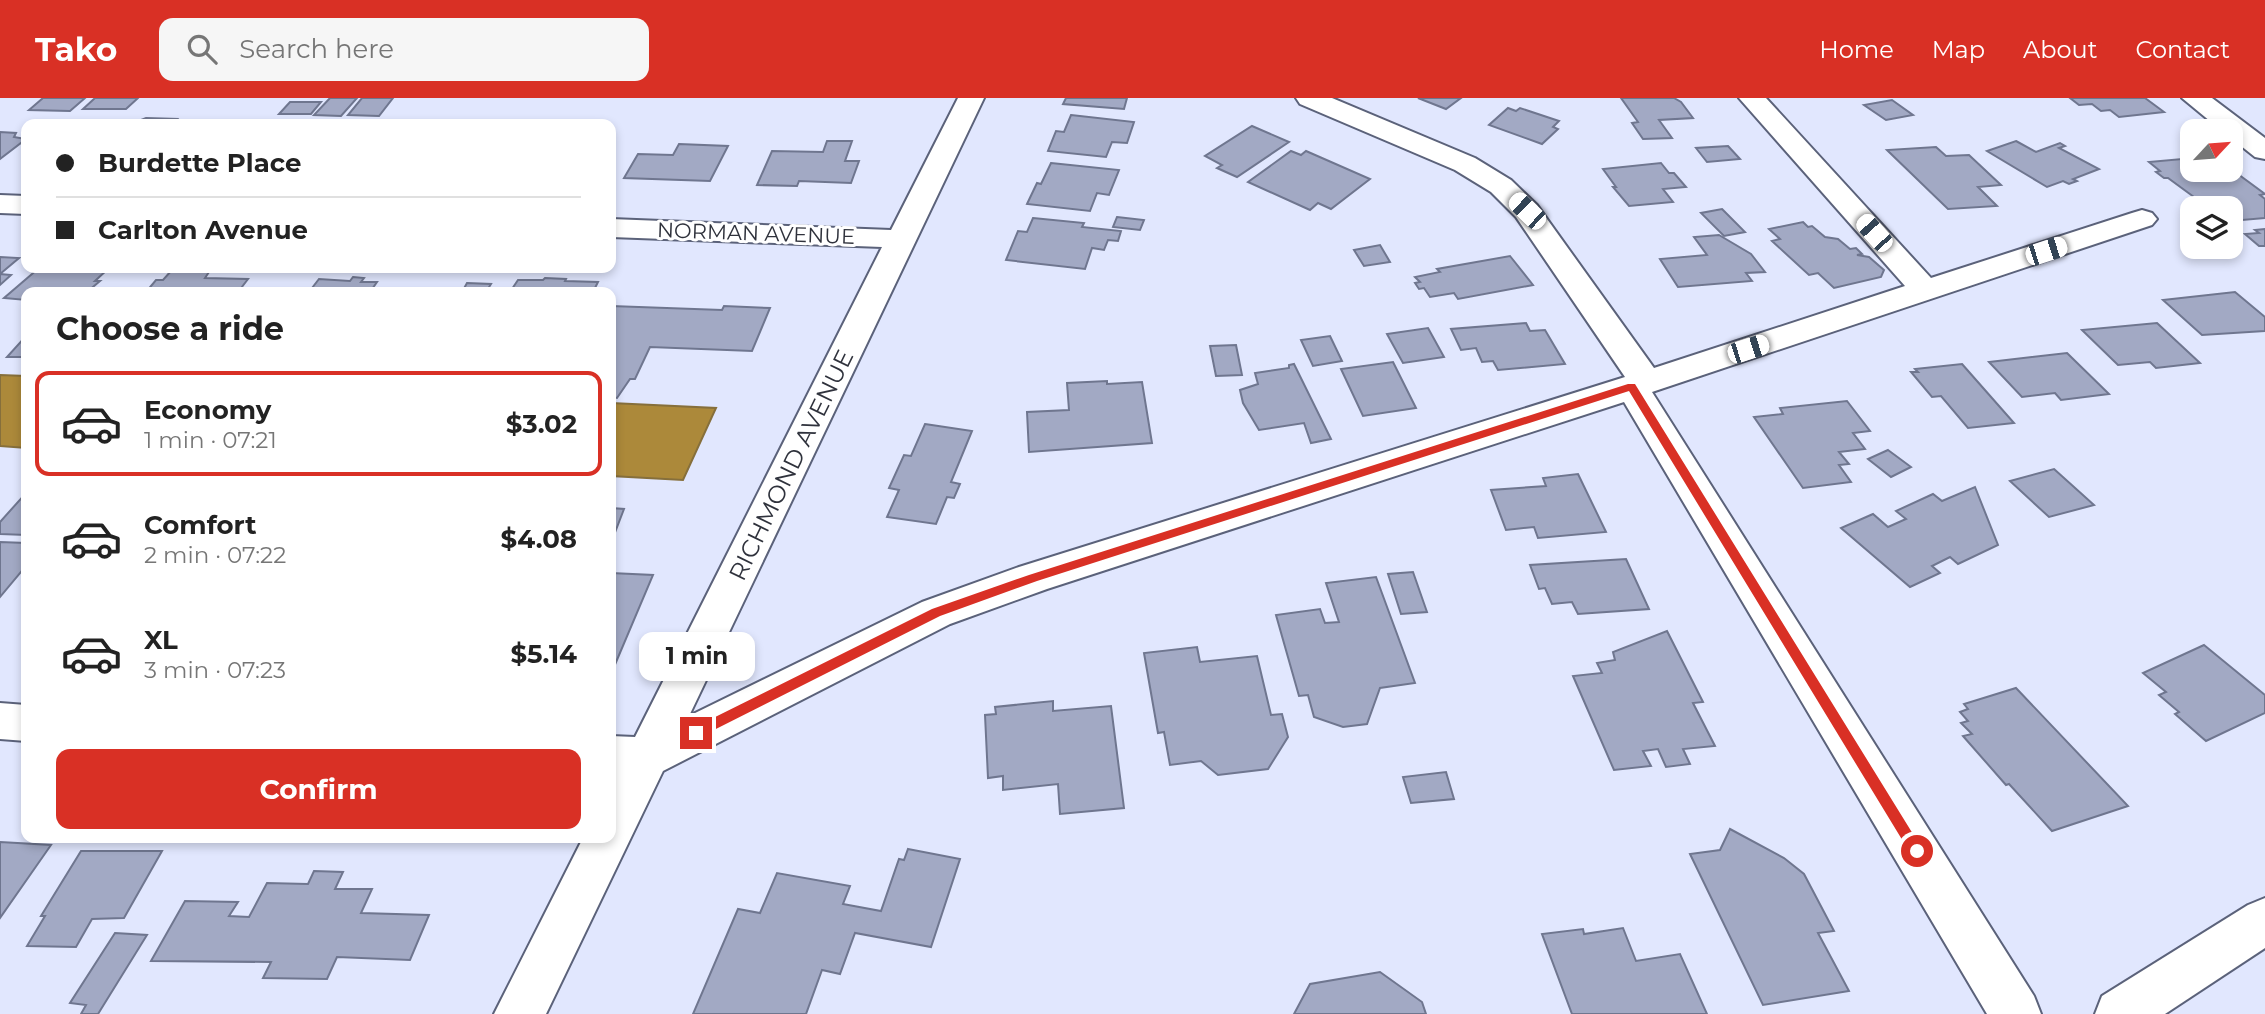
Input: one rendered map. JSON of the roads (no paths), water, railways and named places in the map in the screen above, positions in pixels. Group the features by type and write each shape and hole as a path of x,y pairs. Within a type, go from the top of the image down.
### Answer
{"street":[{"name":"RICHMOND AVENUE","path":"616,810 629,756 902,239 971,98"},
{"path":"1309,98 1465,164 1501,186 1527,211 1639,384 2017,1014"},
{"path":"1752,98 1926,291"},
{"path":"2195,98 2265,151"},
{"path":"0,204 21,205"},
{"path":"629,756 936,613 1033,578 2142,219"},
{"name":"NORMAN AVENUE","path":"616,228 902,239"},
{"path":"0,721 21,723"},
{"path":"519,1014 604,843"},
{"path":"2120,1014 2265,921"}]}
